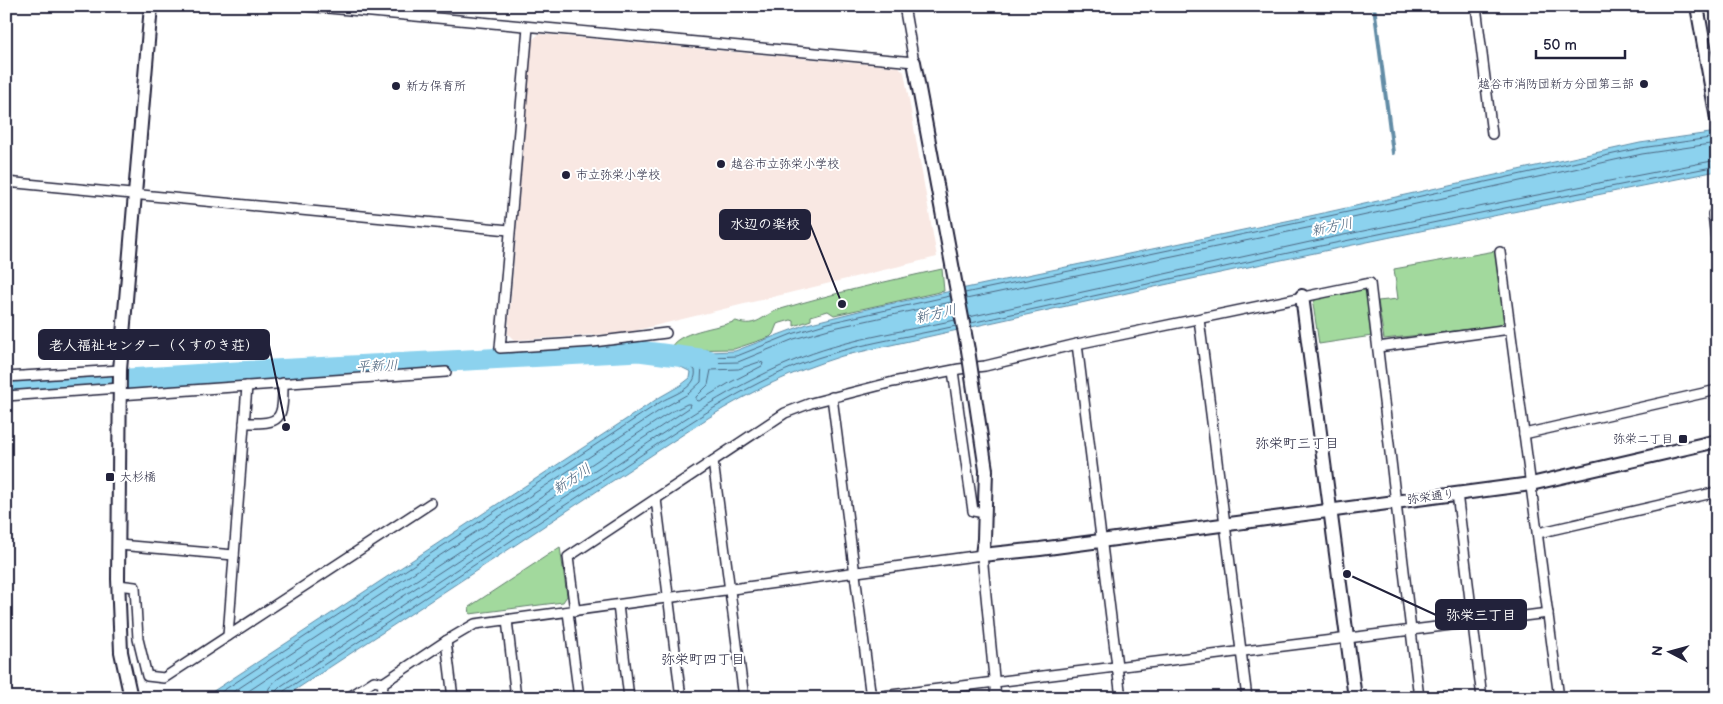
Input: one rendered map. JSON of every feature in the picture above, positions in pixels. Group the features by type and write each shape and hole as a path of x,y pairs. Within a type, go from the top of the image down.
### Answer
{"street":[{"path":"131,698 121,652 118,585 120,370 134,193 152,6"},
{"path":"306,6 914,62"},
{"path":"904,6 968,350 986,470 982,554 996,698"},
{"path":"1476,6 1492,134"},
{"path":"1697,6 1716,107"},
{"path":"528,27 500,348 593,342 666,332"},
{"path":"6,182 509,230"},
{"path":"1717,214 1713,214 1717,246"},
{"path":"1500,252 1560,698"},
{"path":"579,698 568,557 785,413 832,397 893,382 985,366 1077,344 1370,283 1419,698"},
{"path":"1302,296 1355,698"},
{"path":"1199,318 1247,698"},
{"path":"1378,348 1510,329"},
{"path":"1077,344 1121,698"},
{"path":"6,377 120,370"},
{"path":"953,371 973,511 985,513"},
{"path":"6,396 247,386 446,372"},
{"path":"244,423 266,424 277,418 282,411 283,383"},
{"path":"228,636 247,386"},
{"path":"1524,434 1717,390"},
{"path":"832,397 870,698 1548,613"},
{"name":"弥栄通り","path":"982,554 1531,484 1717,440"},
{"path":"713,460 744,698"},
{"path":"1538,533 1717,492"},
{"path":"1457,493 1482,698"},
{"path":"656,499 682,698"},
{"path":"118,585 135,587 138,639 147,676 164,678 431,503"},
{"path":"119,545 234,555"},
{"path":"348,698 374,681 383,683 475,624 982,554"},
{"path":"618,604 629,698"},
{"path":"506,620 516,698"},
{"path":"446,641 453,698"},
{"path":"382,698 383,683"}],"shaded area":[{"name":"越谷市立弥栄小学校","path":"539,34 899,67 904,72 937,257 625,333 514,340 508,334 532,40"}],"green space":[{"path":"1495,251 1504,321 1499,326 1384,339 1378,301 1398,299 1394,269"},
{"path":"942,269 944,291 834,315 828,311 811,316 811,320 794,326 794,321 791,320 777,324 770,337 734,349 670,350 680,338 699,331 736,321 743,323 755,322 775,311 801,303"},
{"path":"1362,289 1366,292 1372,336 1319,344 1313,304 1316,298"},
{"path":"560,547 567,596 563,602 470,614 469,607"}],"water":[{"name":"新方川","path":"1717,132 1717,171 1060,307 842,356 807,368 757,390 708,418 283,698 203,698 681,385 690,378 691,372 677,365 680,353 735,351 807,324 875,307 1310,216 1640,143"}],"waterway":[{"path":"1374,6 1393,153"},
{"name":"平新川","path":"6,387 236,372 639,351 708,360"}],"place":[{"name":"越谷市消防団新方分団第三部","path":"1644,84"},
{"name":"新方保育所","path":"396,86"},
{"name":"越谷市立弥栄小学校","path":"721,164"},
{"name":"市立弥栄小学校","path":"566,175"},
{"name":"水辺の楽校","path":"842,304"},
{"name":"老人福祉センター（くすのき荘）","path":"286,427"},
{"name":"弥栄二丁目","path":"1683,439"},
{"name":"大杉橋","path":"110,477"},
{"name":"弥栄三丁目","path":"1347,574"}],"district":[{"name":"弥栄町三丁目","path":"1297,443"},
{"name":"弥栄町四丁目","path":"703,659"}]}
